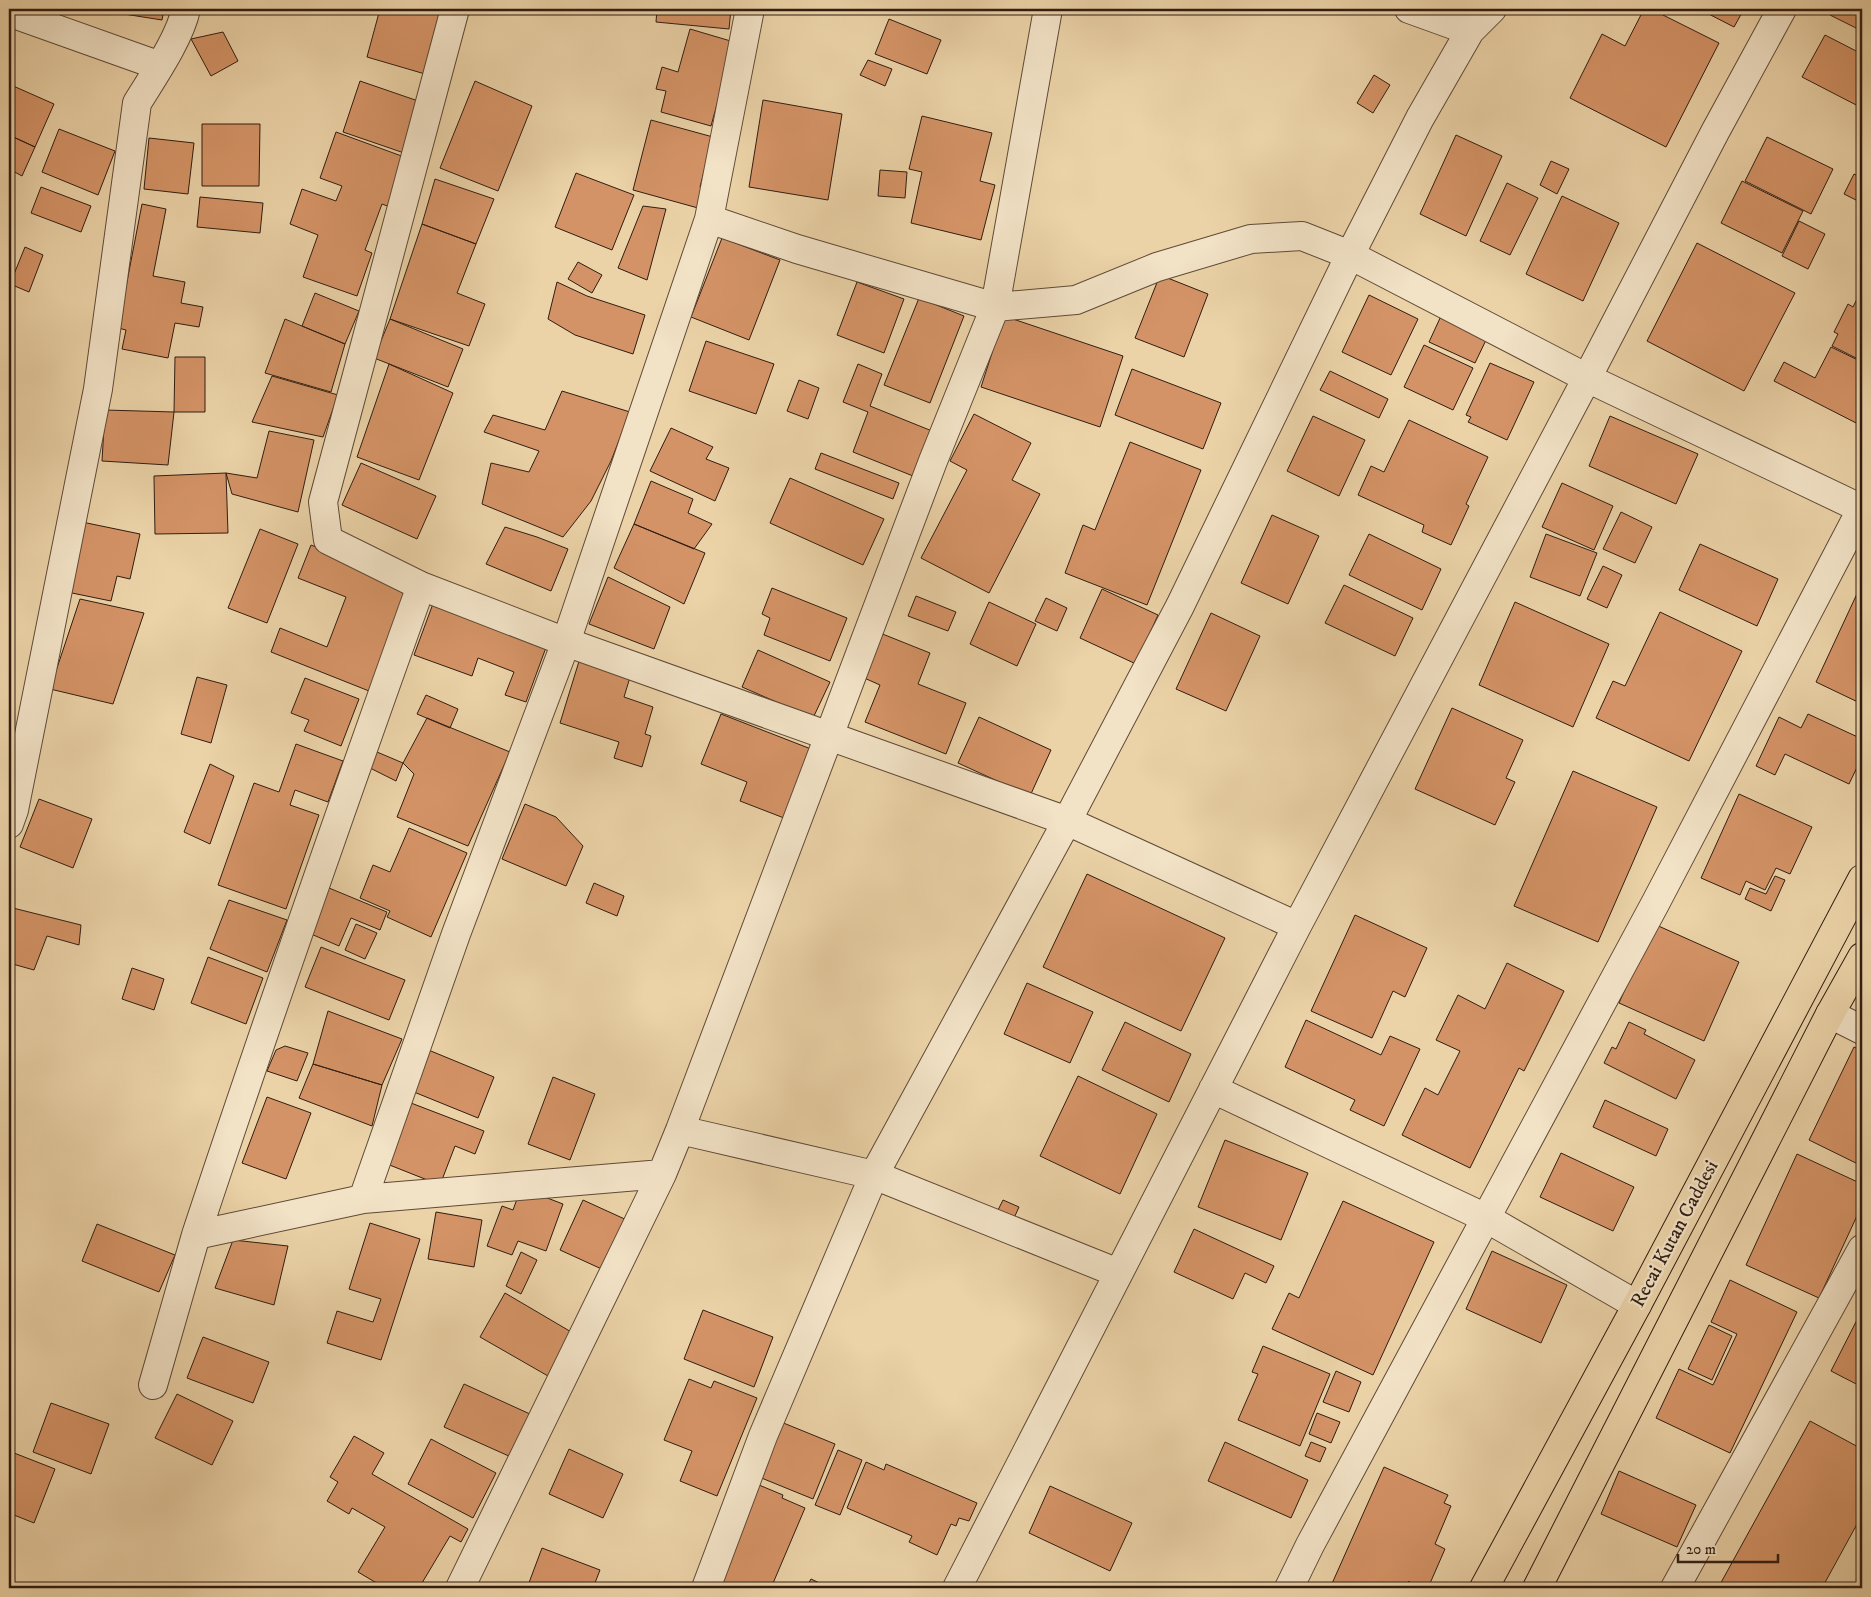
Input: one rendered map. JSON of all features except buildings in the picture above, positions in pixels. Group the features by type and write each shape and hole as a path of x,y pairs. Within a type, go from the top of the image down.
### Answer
{"main road":[{"name":"Recai Kutan Caddesi","path":"1484,1588 1637,1305 1862,879"},
{"name":"Recai Kutan Caddesi","path":"1537,1588 1830,1014 1862,956"}],"street":[{"path":"9,824 14,810 98,389 137,103 160,66 184,18 186,9"},
{"path":"455,9 323,502 328,540 422,586 566,642 1067,821 1297,926"},
{"path":"363,1200 456,934 566,642 709,219 750,9"},
{"path":"460,1588 662,1174 934,461 995,307 1048,9"},
{"path":"1409,9 1470,31"},
{"path":"706,1588 762,1436 874,1175 1067,821 1180,606 1350,255 1420,118 1470,31 1492,9"},
{"path":"957,1588 1297,926 1715,132 1782,9"},
{"path":"11,13 160,66"},
{"path":"709,219 796,249 995,307 1076,300 1157,267 1251,239 1302,236 1350,255 1587,378 1862,509 1656,902 1310,1544 1289,1588"},
{"path":"153,1385 196,1235 312,889 422,586"},
{"path":"1830,1014 1862,1030"},
{"path":"1213,1090 1486,1218 1637,1305"},
{"path":"680,1130 874,1175 1118,1273"},
{"path":"196,1235 363,1200 662,1174"},
{"path":"1675,1588 1862,1249"}]}
